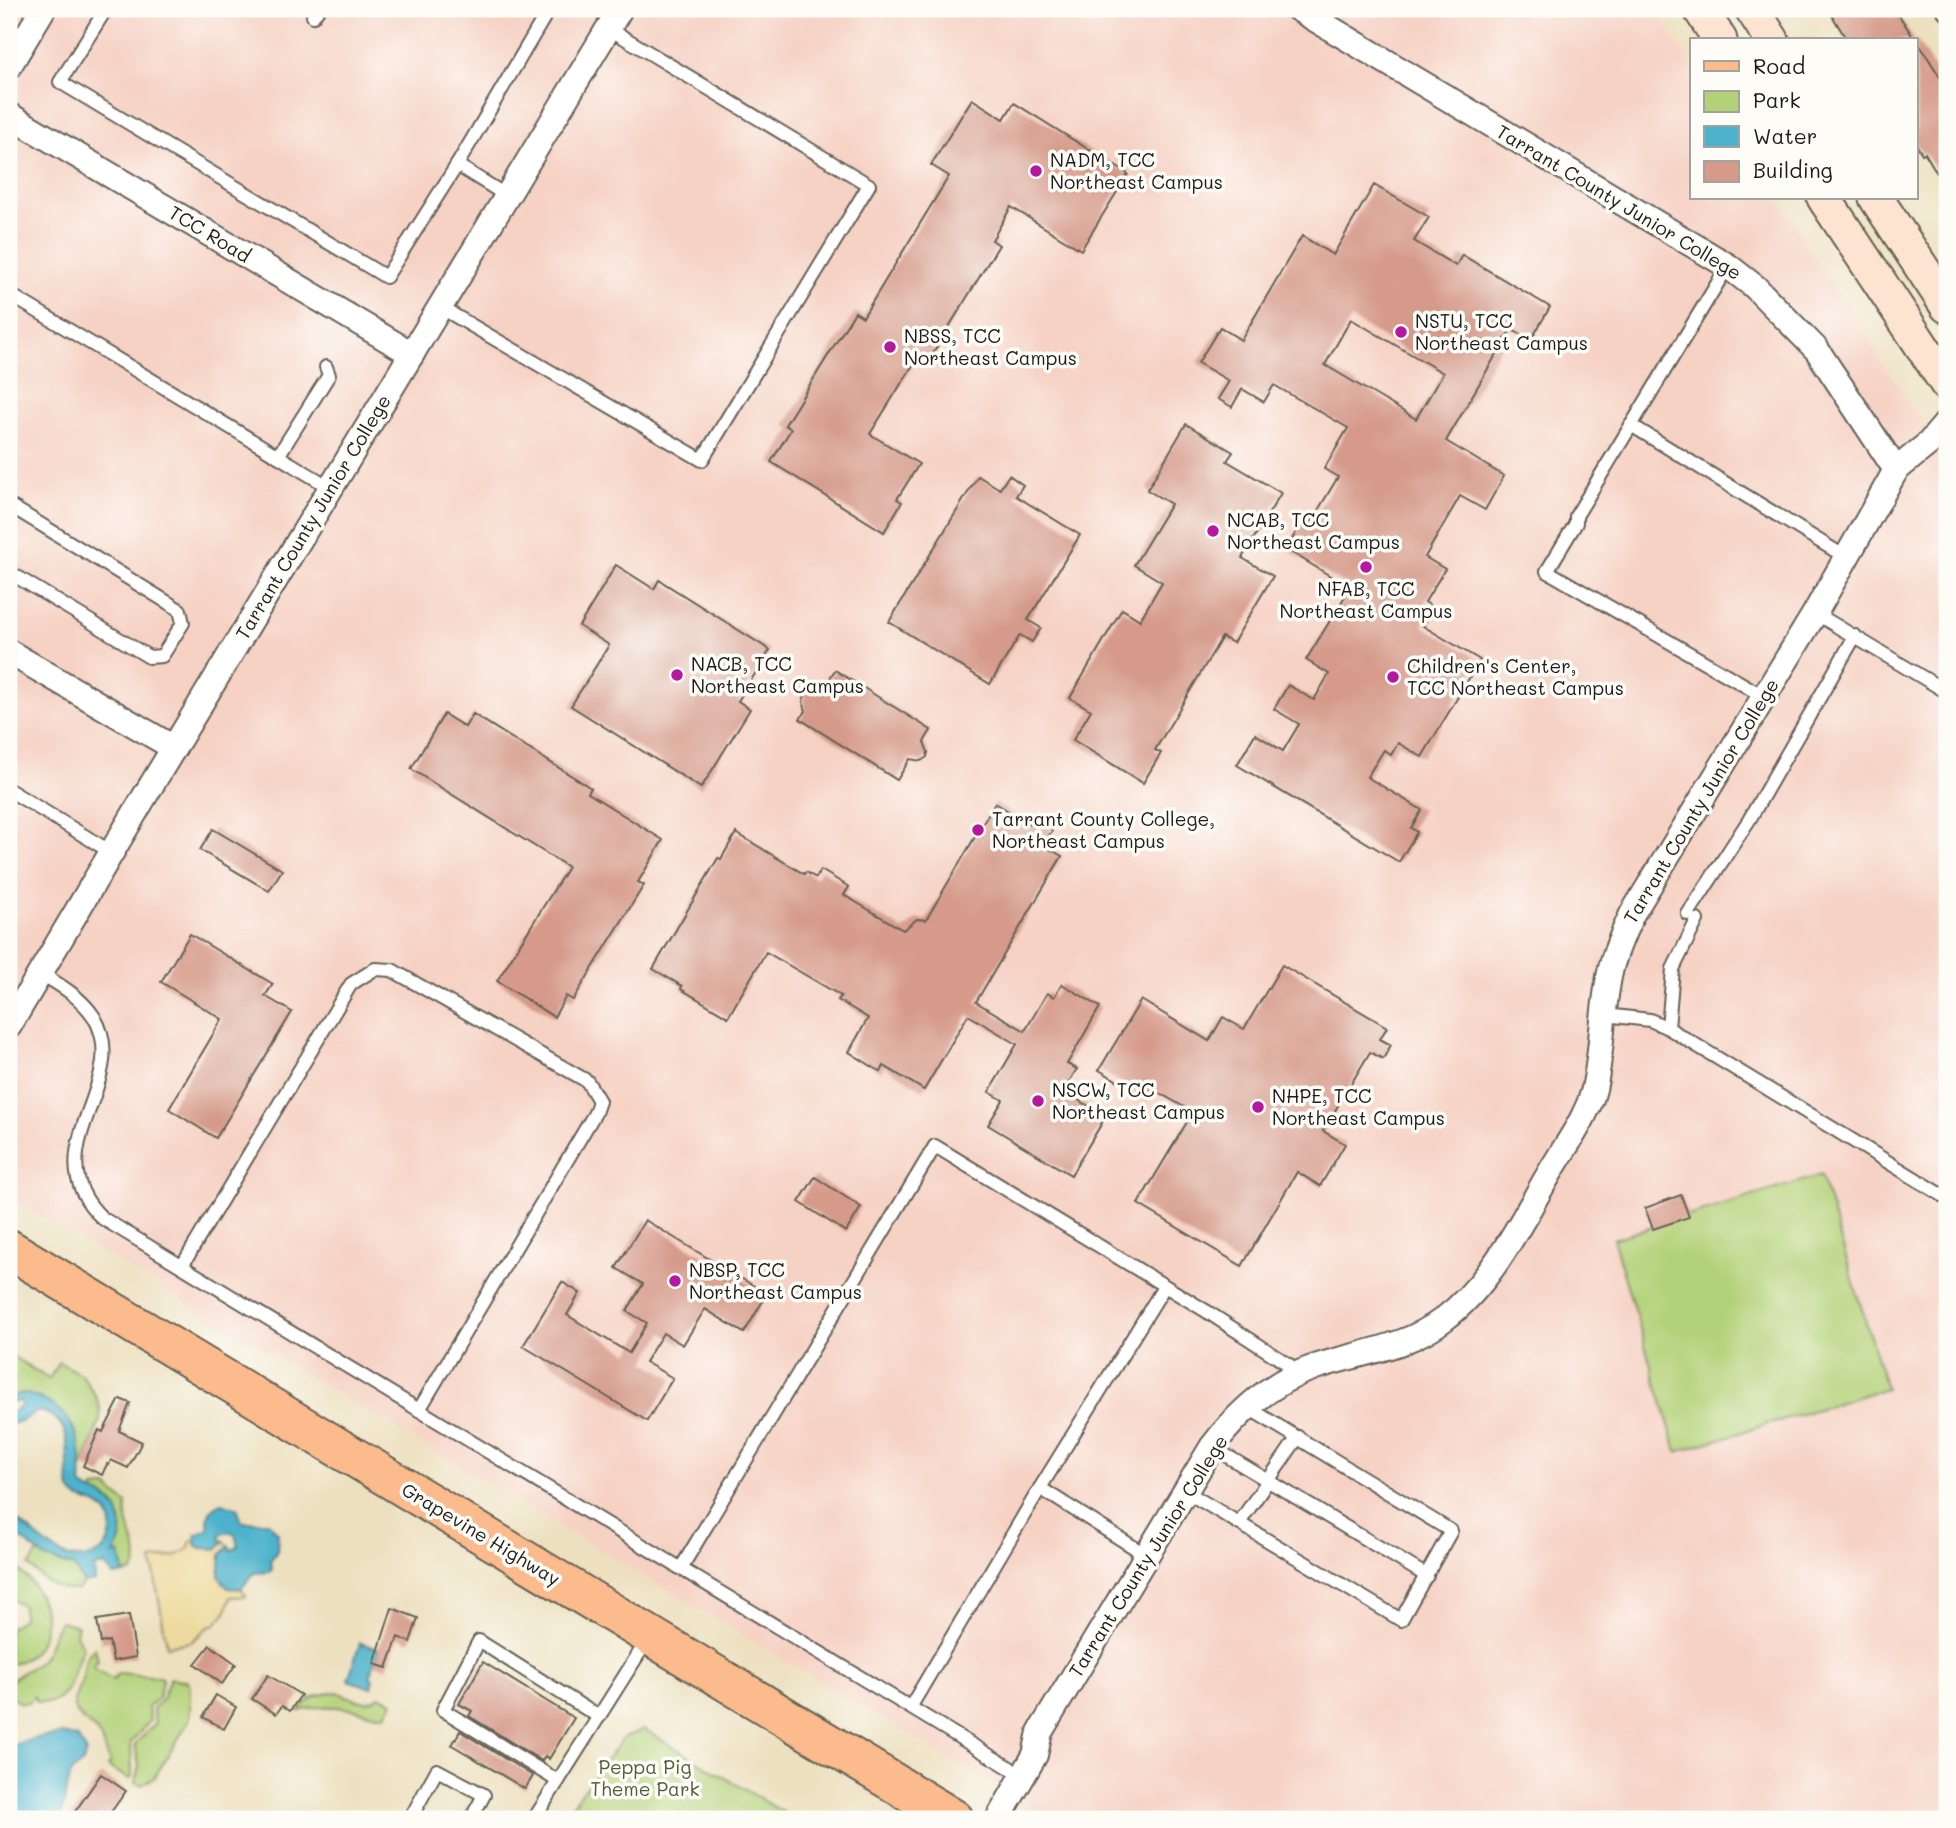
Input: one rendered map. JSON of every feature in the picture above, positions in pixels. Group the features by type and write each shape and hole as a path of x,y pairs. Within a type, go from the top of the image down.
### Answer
{"main road":[{"path":"1700,9 1719,38"},
{"path":"1752,9 1771,38"},
{"path":"1825,200 1947,384"},
{"path":"1877,200 1947,306"},
{"name":"Grapevine Highway","path":"9,1250 954,1819"}],"street":[{"path":"9,66 43,9"},
{"name":"Tarrant County Junior College","path":"980,1819 1023,1747 1040,1732 1212,1447 1247,1407 1263,1393 1300,1372 1404,1343 1444,1320 1477,1288 1513,1234 1586,1110 1593,1092 1611,969 1628,923 1847,558 1896,470 1817,350 1755,287 1728,266 1298,9"},
{"name":"Tarrant County Junior College","path":"9,1026 614,18"},
{"name":"TCC Road","path":"9,114 412,354"},
{"path":"1896,470 1938,440 1947,422"},
{"path":"9,652 174,748"},
{"name":"Tarrant County Junior College","path":"998,1819 1035,1755 1040,1732"}],"lane":[{"path":"106,9 60,82 386,277 457,165 549,9"},
{"path":"1942,9 1947,15"},
{"path":"440,307 702,460 869,185 614,18"},
{"path":"457,165 507,196"},
{"path":"1728,266 1576,516 1576,523 1547,571 1763,696"},
{"path":"9,294 331,488"},
{"path":"278,456 329,375 326,367"},
{"path":"1631,425 1847,558"},
{"path":"9,505 180,610 183,623 162,656 149,657 9,572"},
{"path":"1815,612 1947,692"},
{"path":"1668,1028 1673,969 1692,917 1855,636"},
{"path":"9,790 111,852"},
{"path":"182,1266 351,984 374,969 392,970 587,1081 599,1101 595,1113 419,1410"},
{"path":"40,973 80,1000 101,1032 104,1050 102,1069 76,1156 77,1175 82,1192 102,1218 1010,1768"},
{"path":"1605,1015 1650,1020 1668,1028 1947,1198"},
{"path":"681,1569 934,1146 1206,1311 1300,1372"},
{"path":"911,1706 1040,1488 1164,1287"},
{"path":"1185,1491 1401,1620 1451,1531 1247,1407"},
{"path":"1239,1523 1298,1437"},
{"path":"1212,1447 1427,1576"},
{"path":"1040,1488 1146,1555"},
{"path":"534,1819 650,1636"},
{"path":"558,1782 443,1710 479,1642 599,1717"},
{"path":"410,1819 437,1770 484,1794 471,1819"}],"shaded area":[{"name":"Tarrant County College, Northeast Campus","path":"9,9 1655,9 1690,63 1690,200 1778,200 1947,462 1947,1819 1050,1819 9,1197"}],"green space":[{"path":"1821,1175 1886,1388 1677,1452 1613,1239"},
{"path":"9,1354 49,1379 59,1362 82,1375 96,1397 100,1420 82,1469 81,1457 75,1443 50,1405 29,1395 9,1397"},
{"path":"107,1487 127,1504 127,1521 137,1556 132,1572 124,1574 120,1553 113,1555 121,1526 117,1509 104,1496 93,1492 94,1488"},
{"path":"38,1553 74,1567 84,1583 77,1590 62,1589 50,1584 29,1566"},
{"path":"9,1564 23,1574 34,1587 42,1602 45,1618 44,1633 38,1646 26,1658 9,1665 9,1628 23,1619 23,1606 9,1598"},
{"path":"61,1621 78,1626 76,1634 83,1648 65,1693 49,1703 37,1702 34,1696 29,1702 20,1703 11,1697 10,1682 39,1662"},
{"path":"95,1648 98,1660 93,1667 113,1680 118,1673 161,1677 163,1680 158,1698 148,1707 150,1721 131,1742 132,1777 129,1779 107,1766 110,1763 99,1735 76,1712 74,1703 86,1658"},
{"path":"170,1678 187,1681 190,1685 190,1718 154,1778 142,1785 135,1783 139,1766 135,1744 155,1724 153,1709 162,1699"},
{"path":"337,1692 364,1701 379,1696 393,1702 386,1715 329,1707 300,1711 311,1699"},
{"name":"Peppa Pig Theme Park","path":"644,1729 794,1819 562,1819 623,1738"}],"sand":[{"path":"195,1539 195,1545 217,1549 224,1541 229,1546 221,1555 222,1562 246,1596 231,1597 226,1612 215,1625 211,1625 191,1642 167,1646 152,1560 176,1556 188,1549 191,1541"}],"water":[{"path":"23,1393 40,1398 53,1406 72,1426 81,1452 81,1485 108,1500 121,1521 121,1538 114,1554 120,1553 124,1574 114,1576 105,1565 94,1567 95,1581 84,1583 74,1567 45,1558 9,1529 9,1516 51,1548 74,1558 87,1557 102,1551 111,1533 110,1520 103,1509 78,1498 70,1489 67,1443 60,1423 38,1411 9,1425 9,1414 22,1406 20,1401 9,1404 9,1397"},
{"path":"222,1503 237,1508 242,1522 268,1522 278,1533 277,1551 271,1560 272,1569 270,1572 254,1573 241,1589 228,1588 219,1577 221,1555 229,1546 231,1550 238,1546 235,1534 221,1534 220,1539 224,1541 217,1549 195,1545 196,1535 209,1529 208,1516 211,1510"},
{"path":"360,1643 379,1649 370,1677 373,1679 371,1688 348,1680"},
{"path":"62,1734 77,1737 86,1751 83,1763 71,1772 60,1819 9,1819 9,1746"}],"building":[{"path":"1828,9 1895,9 1914,38 1846,38"},
{"path":"1918,42 1947,88 1947,190 1925,153 1922,154 1918,147"},
{"path":"972,99 1004,119 1014,103 1128,174 1081,250 1011,207 992,240 999,245 925,366 916,360 870,434 919,464 897,499 902,502 884,532 771,462 791,429 785,425 855,312 863,317 949,176 931,165"},
{"path":"1374,185 1429,217 1414,241 1456,266 1462,255 1550,307 1531,340 1511,329 1446,441 1504,476 1485,510 1460,496 1425,557 1445,569 1425,602 1434,608 1423,626 1480,660 1422,757 1398,743 1391,755 1384,750 1367,777 1422,810 1411,828 1417,832 1399,862 1237,765 1255,734 1283,751 1299,724 1274,709 1288,685 1314,700 1329,674 1306,660 1350,588 1286,549 1300,526 1306,530 1338,477 1324,469 1348,428 1274,385 1264,402 1242,389 1232,407 1218,399 1229,381 1198,363 1220,327 1241,340 1302,236 1333,255","holes":["1351,319 1443,373 1416,419 1325,365"]},
{"path":"1186,424 1233,452 1227,461 1281,493 1242,558 1273,576 1233,643 1222,637 1155,750 1161,753 1143,783 1073,740 1091,710 1070,698 1122,609 1140,620 1162,582 1134,565 1171,504 1147,490"},
{"path":"1009,475 1023,485 1016,496 1080,535 1028,620 1041,628 1032,642 1020,635 990,684 889,622 978,476 1000,489"},
{"path":"616,565 654,589 659,580 770,650 738,701 750,709 701,788 571,706 609,645 579,626"},
{"path":"835,670 931,730 924,742 927,757 921,761 910,759 897,780 800,719 806,711 803,702 805,693 823,689"},
{"path":"444,714 465,727 473,714 591,788 588,793 663,840 638,882 644,885 573,1000 566,996 554,1017 497,981 568,867 411,769"},
{"path":"995,803 1033,826 1043,821 1048,823 1052,831 1043,845 1062,856 976,1002 1025,1031 1047,993 1054,997 1062,984 1100,1007 1067,1064 1077,1069 1063,1091 1106,1116 1071,1175 988,1125 1003,1100 989,1092 1017,1044 968,1015 924,1090 884,1066 881,1072 849,1052 868,1018 838,1000 841,996 766,952 728,1017 653,969 718,858 721,859 736,833 804,874 806,872 816,878 821,870 849,887 844,895 903,930 917,919 926,920"},
{"path":"213,829 282,870 269,891 200,850"},
{"path":"190,934 273,984 265,996 292,1012 216,1138 169,1109 222,1019 161,982"},
{"path":"1282,965 1387,1027 1380,1039 1391,1045 1383,1059 1370,1052 1323,1131 1345,1144 1320,1186 1297,1172 1242,1266 1138,1204 1193,1112 1154,1090 1149,1099 1099,1070 1141,1000 1209,1041 1223,1017 1244,1029"},
{"path":"815,1177 861,1207 846,1232 799,1202"},
{"path":"1681,1195 1689,1217 1653,1229 1645,1208"},
{"path":"645,1220 767,1294 744,1333 705,1309 683,1345 663,1333 645,1362 673,1378 647,1421 523,1346 562,1282 580,1293 567,1315 629,1353 647,1323 627,1311 643,1284 616,1268"},
{"path":"120,1399 130,1403 119,1431 142,1442 128,1468 111,1460 102,1475 83,1466 99,1430 103,1432"},
{"path":"392,1608 418,1618 410,1642 398,1637 387,1668 374,1664"},
{"path":"129,1615 136,1657 113,1661 109,1641 101,1643 97,1620"},
{"path":"210,1645 236,1664 222,1684 195,1664"},
{"path":"483,1662 574,1718 549,1759 545,1756 542,1761 469,1716 472,1711 459,1704"},
{"path":"268,1675 301,1695 290,1711 282,1706 276,1714 252,1699"},
{"path":"216,1695 236,1707 224,1729 203,1717"},
{"path":"460,1731 533,1776 525,1789 452,1745"},
{"path":"101,1774 126,1791 106,1819 70,1819"}],"place":[{"name":"NADM, TCC Northeast Campus","path":"1036,171"},
{"name":"NSTU, TCC Northeast Campus","path":"1401,332"},
{"name":"NBSS, TCC Northeast Campus","path":"890,347"},
{"name":"NCAB, TCC Northeast Campus","path":"1213,531"},
{"name":"NFAB, TCC Northeast Campus","path":"1366,567"},
{"name":"NACB, TCC Northeast Campus","path":"677,675"},
{"name":"Children's Center, TCC Northeast Campus","path":"1393,677"},
{"name":"Tarrant County College, Northeast Campus","path":"978,830"},
{"name":"NSCW, TCC Northeast Campus","path":"1038,1101"},
{"name":"NHPE, TCC Northeast Campus","path":"1258,1107"},
{"name":"NBSP, TCC Northeast Campus","path":"675,1281"}]}
